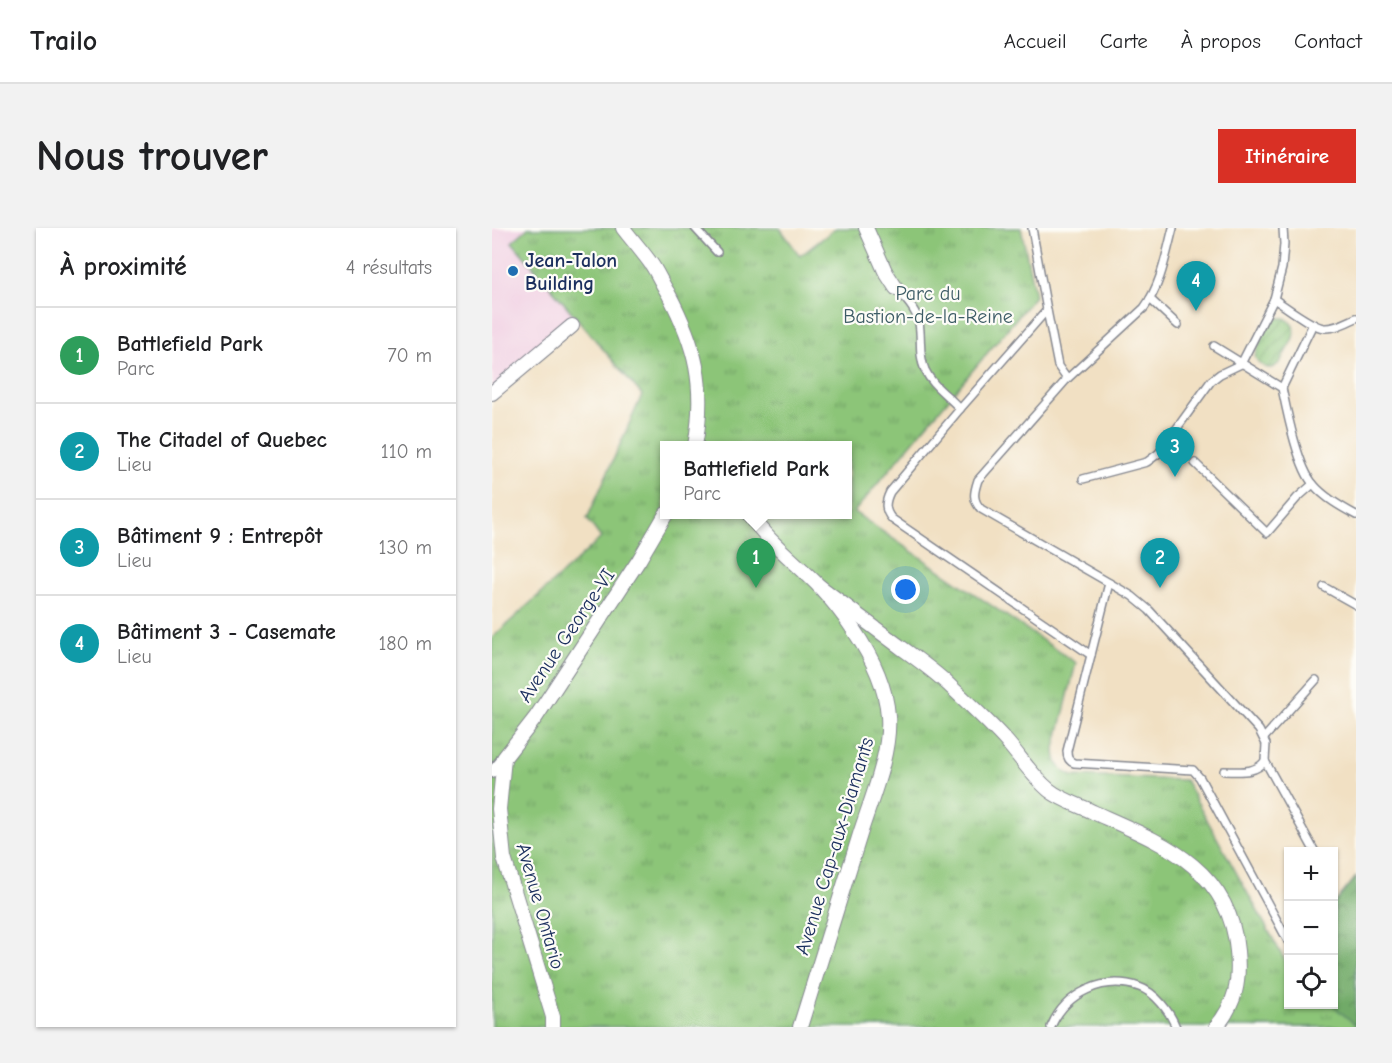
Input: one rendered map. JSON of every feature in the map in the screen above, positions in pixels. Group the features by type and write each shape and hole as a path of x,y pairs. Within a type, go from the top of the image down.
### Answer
{"street":[{"path":"623,228 652,266 676,308 690,342 700,388 696,441"},
{"path":"866,228 885,271 896,288"},
{"path":"492,393 572,326"},
{"name":"Avenue George-VI","path":"492,772 536,717 639,560 663,519"},
{"name":"Avenue Cap-aux-Diamants","path":"752,519 819,586 948,684 1006,740 1033,775 1052,793 1152,838 1188,861 1208,879 1230,913 1237,944 1238,962 1238,986 1230,1007 1216,1027"},
{"name":"Avenue Cap-aux-Diamants","path":"800,1027 877,780 888,732 885,694 867,651 819,586"},
{"name":"Avenue Ontario","path":"504,758 499,809 504,858 553,1017 553,1027"}],"lane":[{"path":"695,228 717,252"},
{"path":"1032,228 1058,366 1066,379"},
{"path":"1173,228 1157,286 1144,308 1066,379 978,480 974,495 976,504 981,509 1132,596 1149,609 1242,710 1264,738 1265,761 1256,770 1224,771"},
{"path":"1083,479 1147,462 1159,453 1210,381 1241,364 1274,299 1282,268 1283,228"},
{"path":"896,288 917,315 920,353 925,369 934,385 960,409"},
{"path":"1150,299 1178,325"},
{"path":"1274,299 1313,324 1324,328 1356,318"},
{"path":"1047,310 890,492 886,500 886,513 1091,655"},
{"path":"1313,324 1282,388 1297,449 1312,484 1322,494 1356,515"},
{"path":"1214,346 1282,388"},
{"path":"1196,464 1267,533 1312,484"},
{"path":"1109,583 1067,751 1068,759 1074,763 1193,770 1200,778 1284,933"},
{"path":"1324,587 1356,605"},
{"path":"1264,738 1316,680"},
{"path":"1265,761 1312,847"},
{"path":"1050,1027 1064,1004 1088,988 1114,982 1141,987 1162,1003 1176,1027"}],"shaded area":[{"name":"Jean-Talon Building","path":"492,228 528,228 512,242 578,321 492,393"}],"green space":[{"name":"Parc du Bastion-de-la-Reine","path":"528,228 780,228 800,256 836,228 1021,228 1035,296 854,512 1076,663 1055,748 1059,765 1073,776 1185,780 1284,959 1284,1009 1337,1009 1356,1027 492,1027 492,638 601,538 587,519 642,395 512,242"},
{"path":"1278,318 1285,318 1291,322 1294,335 1279,363 1275,367 1268,368 1259,363 1255,357 1263,335"},
{"path":"1356,877 1356,1027 1255,1027 1273,989 1284,972 1284,1009 1338,1009 1338,899"}],"place":[{"name":"Jean-Talon Building","path":"513,271"},
{"name":"Bâtiment 3 - Casemate","path":"1196,311"},
{"name":"Bâtiment 9 : Entrepôt","path":"1175,477"},
{"name":"Battlefield Park","path":"756,588"},
{"name":"The Citadel of Quebec","path":"1160,588"}]}
